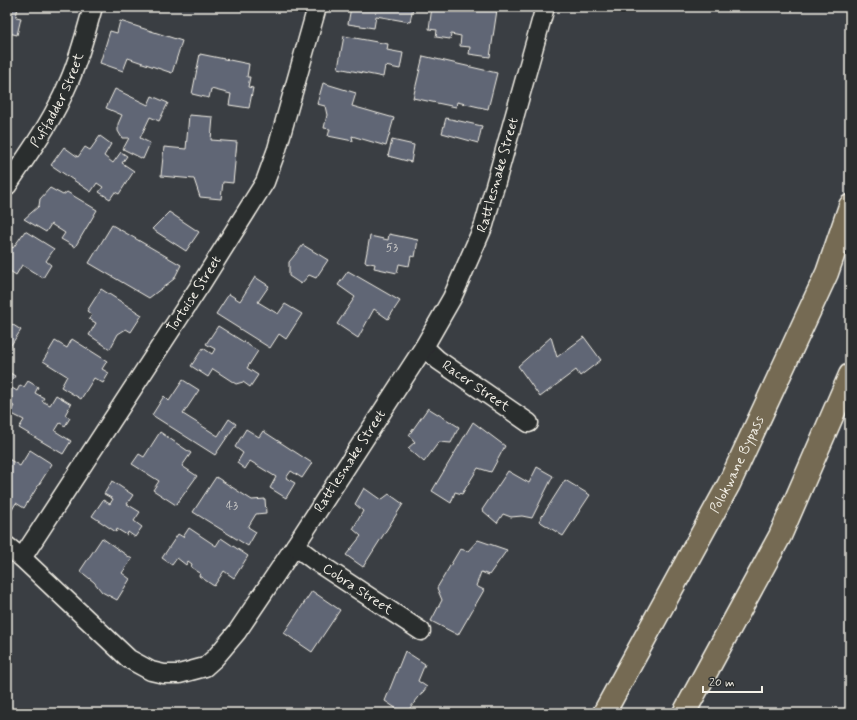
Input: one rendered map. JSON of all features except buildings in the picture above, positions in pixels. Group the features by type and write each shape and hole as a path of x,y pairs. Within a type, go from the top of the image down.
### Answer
{"highway":[{"name":"Polokwane Bypass","path":"604,713 729,484 827,273 850,206"},
{"path":"684,713 780,536 850,375"}],"street":[{"name":"Puffadder Street","path":"7,186 46,125 67,87 75,68 93,7"},
{"name":"Tortoise Street","path":"22,558 205,278 265,182 277,149 317,7"},
{"name":"Rattlesnake Street","path":"7,546 22,558 129,659 151,671 164,674 179,674 205,668 215,658 237,632 295,546 424,347 452,298 484,225 545,7"},
{"name":"Racer Street","path":"424,347 438,360 529,423"},
{"name":"Cobra Street","path":"295,546 315,561 422,631"}]}
